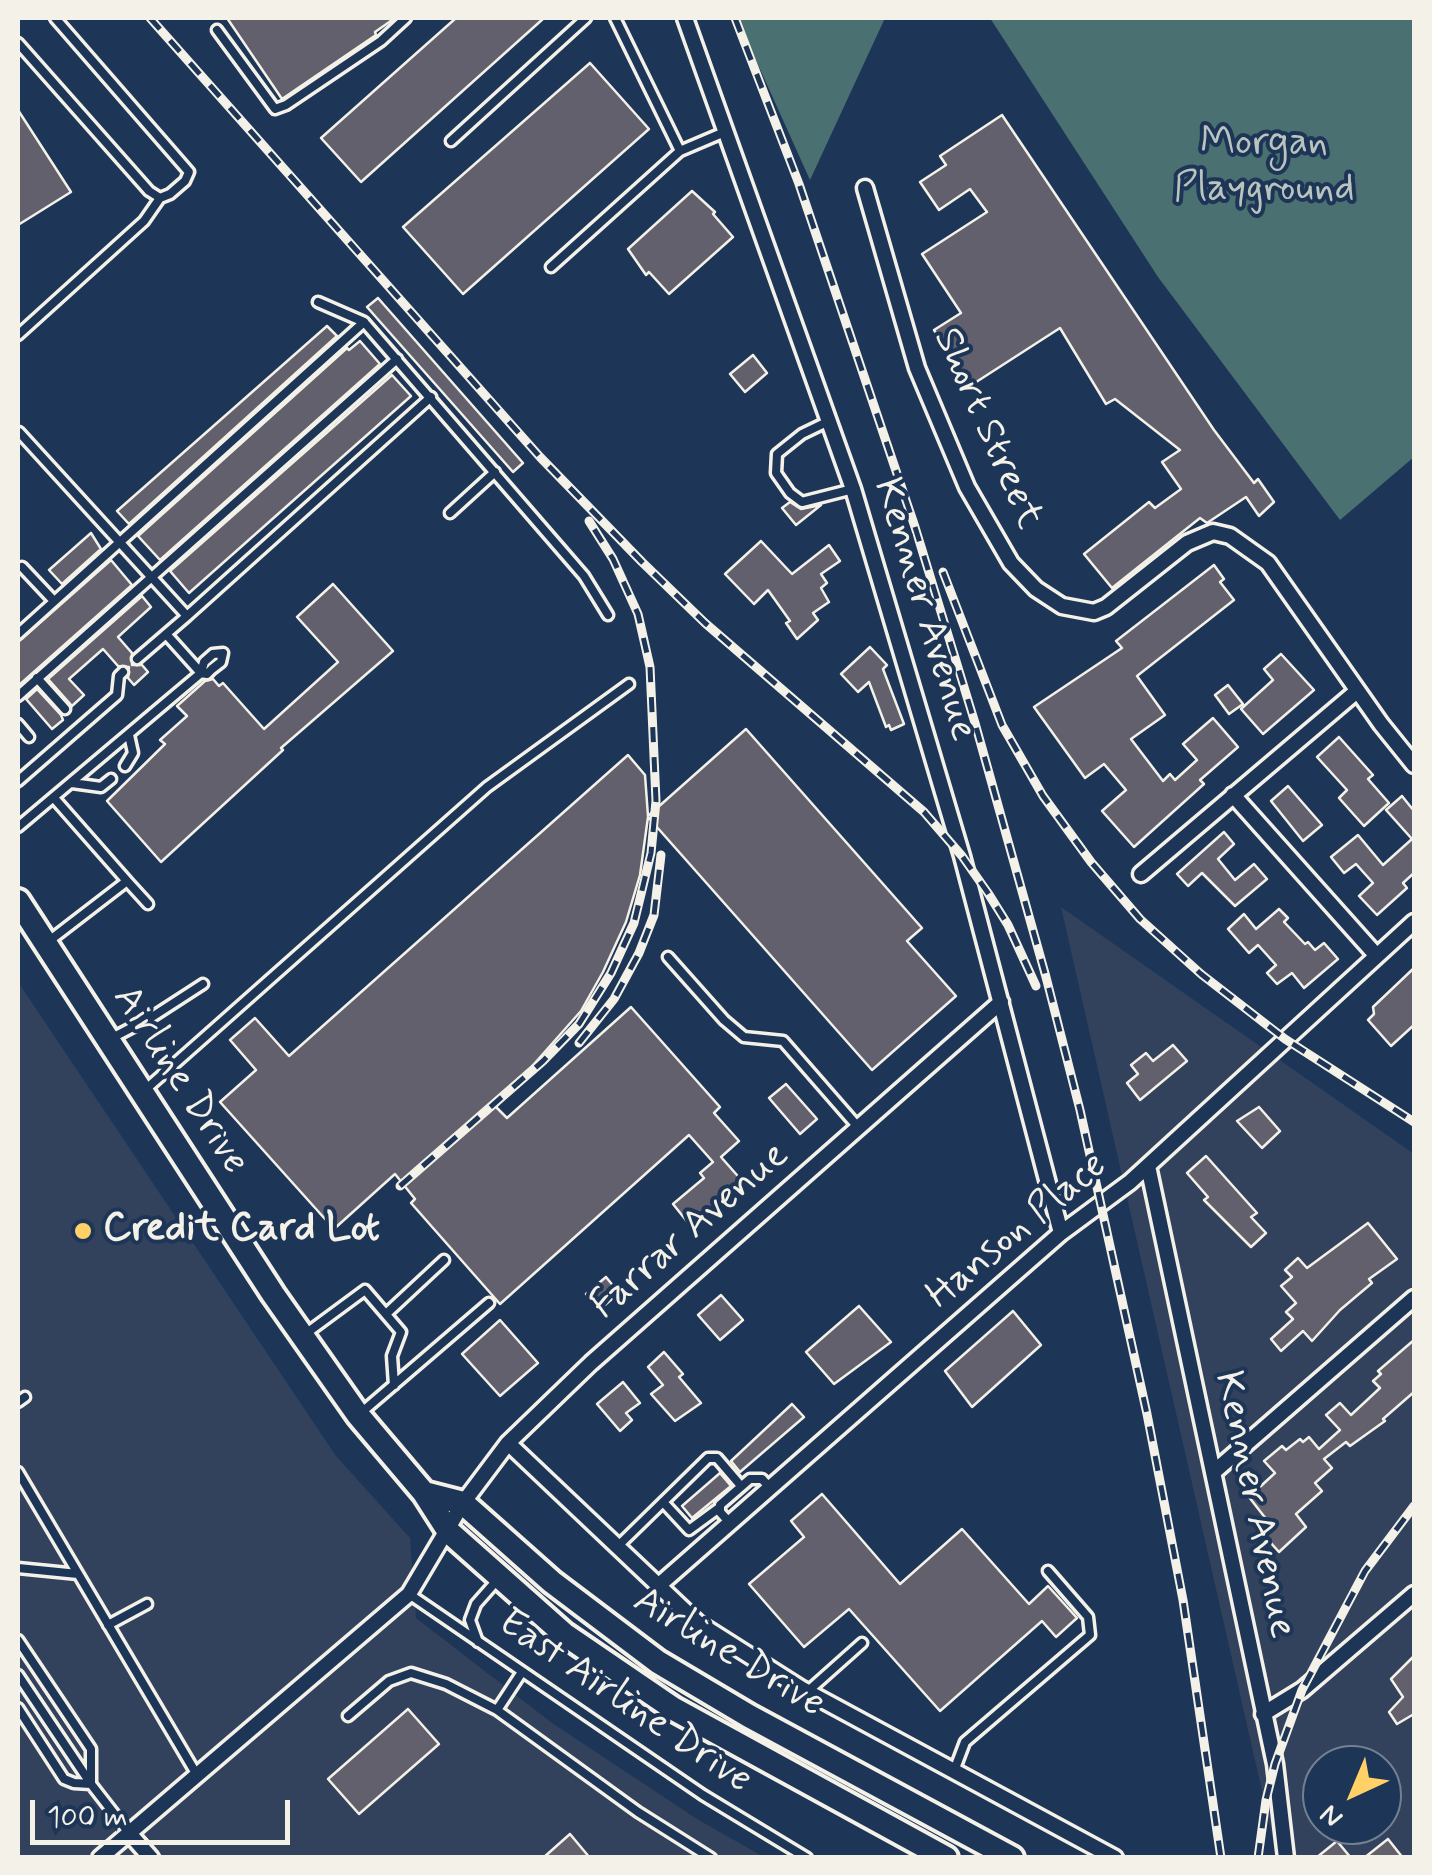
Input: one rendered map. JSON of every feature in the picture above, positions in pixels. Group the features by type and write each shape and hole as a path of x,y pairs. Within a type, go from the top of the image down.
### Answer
{"highway":[{"name":"Airline Drive","path":"18,901 302,1336 358,1415 424,1493 448,1532 564,1634 674,1709 946,1858"},
{"name":"Airline Drive","path":"424,1493 463,1502 613,1630 658,1662 749,1716 1012,1858"}],"street":[{"name":"Kenner Avenue","path":"685,18 853,488 962,856 1061,1233"},
{"name":"Short Street","path":"865,188 917,368 967,487 1011,563 1036,589 1062,606 1094,612 1106,607 1187,543 1214,532 1230,536 1268,563 1357,691 1414,764"},
{"path":"1141,874 1357,691"},
{"path":"1232,796 1376,955"},
{"name":"Hanson Place","path":"658,1586 1061,1233 1148,1166 1414,922"},
{"name":"Farrar Avenue","path":"100,1858 409,1594 463,1502 508,1443 591,1364 1000,1002"},
{"name":"Kenner Avenue","path":"1148,1166 1275,1764 1286,1858"},
{"path":"1215,1471 1414,1298"},
{"path":"508,1443 698,1624 807,1692 1115,1858"},
{"path":"1262,1714 1302,1690 1414,1594"},
{"path":"129,1833 151,1858"}],"lane":[{"path":"18,335 144,221 160,198 185,181 189,172 55,18"},
{"path":"217,30 275,109 381,41 406,18"},
{"path":"451,141 586,18"},
{"path":"614,18 680,151"},
{"path":"18,42 149,191 160,198"},
{"path":"551,267 680,151 727,131"},
{"path":"318,302 364,322 584,576 608,615"},
{"path":"18,634 364,322"},
{"path":"18,696 397,359"},
{"path":"137,659 431,397"},
{"path":"831,420 802,434 777,454 776,472 790,493 802,502 853,488"},
{"path":"19,432 187,616"},
{"path":"450,513 495,472"},
{"path":"22,567 54,601"},
{"path":"18,828 201,673 166,634"},
{"path":"18,781 117,695 123,672"},
{"path":"37,678 65,708"},
{"path":"142,1093 487,787 629,684"},
{"path":"18,724 29,736"},
{"path":"125,766 133,753 128,734"},
{"path":"72,783 101,787 111,778"},
{"path":"54,798 148,904"},
{"path":"45,944 127,881"},
{"path":"668,957 744,1038 783,1041 858,1127"},
{"path":"107,1040 152,1017 202,984"},
{"path":"386,1314 444,1260"},
{"path":"302,1336 365,1290 401,1332 392,1356 394,1385"},
{"path":"358,1415 489,1303"},
{"path":"617,1547 712,1457 718,1458 741,1486"},
{"path":"18,1472 197,1775"},
{"path":"663,1502 689,1530 756,1477 770,1488"},
{"path":"719,1508 730,1523"},
{"path":"18,1568 78,1574"},
{"path":"954,1770 965,1742 1090,1635 1088,1616 1048,1571"},
{"path":"478,1642 470,1620 476,1604 500,1577"},
{"name":"East Airline Drive","path":"409,1594 703,1795 792,1854 807,1858"},
{"path":"108,1624 147,1604"},
{"path":"18,1640 91,1748 91,1784"},
{"path":"807,1692 862,1644"},
{"path":"497,1710 522,1672"},
{"path":"18,1674 91,1784 129,1833"},
{"path":"348,1716 389,1681 411,1674 446,1684 497,1710 638,1812 712,1858"},
{"path":"18,1708 64,1778 91,1784"}],"shaded area":[{"path":"1061,907 1414,1154 1414,1857 1277,1857"},
{"path":"18,982 336,1456 410,1538 416,1618 552,1723 697,1819 764,1857 18,1857"}],"green space":[{"path":"737,18 885,18 810,180"},
{"name":"Morgan Playground","path":"990,18 1414,18 1414,457 1340,520 1158,277"}],"building":[{"path":"227,18 395,18 282,99"},
{"path":"456,18 544,18 361,182 321,138"},
{"path":"590,63 649,129 463,294 403,227"},
{"path":"18,110 71,192 18,225"},
{"path":"1002,115 1214,430 1254,483 1258,479 1274,502 1259,516 1246,497 1207,523 1200,518 1112,588 1084,554 1149,502 1155,508 1181,489 1162,462 1180,450 1115,399 1106,404 1060,328 970,386 934,330 961,313 922,254 987,212 970,189 939,210 920,182 946,165 940,156"},
{"path":"692,191 715,212 733,237 669,294 649,272 646,275 628,249"},
{"path":"378,298 523,463 513,472 367,307"},
{"path":"327,326 337,336 129,524 117,511"},
{"path":"360,341 380,364 160,560 138,536 347,348"},
{"path":"753,355 767,373 745,392 730,374"},
{"path":"392,375 411,396 189,593 170,571"},
{"path":"790,502 801,509 821,505 796,525 782,508"},
{"path":"91,533 101,549 62,584 49,570"},
{"path":"761,541 792,574 829,545 840,561 821,574 827,583 821,588 829,602 813,613 818,620 797,639 786,623 790,621 768,590 754,604 725,574"},
{"path":"111,560 132,585 18,686 18,642"},
{"path":"1214,565 1224,579 1220,582 1234,600 1137,676 1165,715 1131,739 1163,781 1170,774 1175,780 1197,760 1183,744 1213,718 1238,747 1200,780 1204,784 1134,847 1102,811 1126,790 1104,764 1085,778 1034,707 1122,648 1116,641"},
{"path":"333,584 393,651 281,748 161,862 107,801 165,744 160,740 187,716 177,706 205,681 213,679 219,686 223,683 264,729 338,662 297,617"},
{"path":"142,596 151,607 118,637 132,653 132,665 142,665 148,672 134,685 128,678 129,667 118,666 103,649 69,679 84,695 72,706 48,679"},
{"path":"870,647 887,665 883,669 904,724 891,730 889,725 886,727 869,682 858,692 841,674"},
{"path":"1281,654 1314,690 1263,734 1241,709 1273,680 1264,669"},
{"path":"1228,685 1243,704 1229,714 1215,695"},
{"path":"37,689 63,720 52,729 26,699"},
{"path":"746,729 922,928 907,941 956,996 872,1070 648,817 640,875 626,922 603,972 581,1011 496,1107 507,1118 631,1007 720,1107 714,1113 739,1141 721,1157 744,1183 693,1229 673,1204 704,1178 700,1173 713,1162 689,1135 500,1304 411,1203 415,1199 395,1174 334,1229 220,1102 256,1070 230,1040 255,1018 289,1056 628,755 645,775 648,816"},
{"path":"1339,737 1373,775 1368,779 1389,803 1364,826 1339,798 1347,790 1317,757"},
{"path":"1288,786 1322,825 1303,841 1271,801"},
{"path":"1402,796 1414,811 1414,873 1403,883 1407,888 1377,915 1359,896 1373,883 1356,864 1344,873 1331,857 1358,835 1383,865 1412,839 1386,810"},
{"path":"1224,832 1234,844 1218,859 1235,880 1254,864 1267,879 1235,906 1202,873 1188,886 1177,874"},
{"path":"1279,909 1288,918 1284,922 1305,944 1308,942 1315,950 1324,943 1338,959 1304,988 1292,973 1277,984 1267,973 1276,965 1258,945 1249,953 1228,929 1244,914 1256,929"},
{"path":"1414,968 1414,1025 1391,1046 1368,1020 1374,1014 1373,1007"},
{"path":"1173,1045 1187,1061 1140,1100 1127,1083 1138,1074 1131,1065 1146,1053 1153,1061"},
{"path":"786,1084 817,1119 800,1134 769,1098"},
{"path":"1259,1107 1280,1131 1262,1148 1237,1121"},
{"path":"1206,1156 1257,1213 1251,1217 1266,1233 1251,1247 1204,1200 1208,1197 1187,1173"},
{"path":"1368,1223 1397,1259 1369,1279 1372,1283 1312,1341 1303,1331 1281,1351 1271,1339 1293,1319 1286,1312 1296,1303 1281,1286 1292,1277 1285,1270 1298,1258 1307,1268"},
{"path":"606,1277 619,1293 599,1310 586,1294"},
{"path":"721,1295 743,1320 720,1340 698,1315"},
{"path":"859,1306 891,1342 834,1384 806,1352"},
{"path":"1013,1311 1041,1345 972,1407 945,1371"},
{"path":"500,1320 538,1363 500,1396 462,1354"},
{"path":"1414,1340 1414,1392 1385,1421 1324,1459 1332,1468 1315,1483 1322,1491 1296,1514 1306,1527 1279,1552 1261,1532 1270,1524 1249,1497 1275,1473 1264,1461 1282,1446 1286,1450 1309,1437 1319,1449 1340,1430 1326,1415 1340,1403 1351,1415 1380,1388 1373,1381 1381,1374 1378,1371"},
{"path":"664,1352 701,1403 675,1421 651,1394 663,1385 648,1367"},
{"path":"623,1382 640,1403 626,1413 632,1420 620,1431 597,1404"},
{"path":"792,1404 804,1417 740,1472 731,1461"},
{"path":"720,1473 731,1486 692,1518 682,1506"},
{"path":"822,1494 900,1584 962,1529 1029,1604 1048,1586 1077,1618 1056,1637 1042,1621 940,1711 849,1609 804,1647 749,1584 804,1537 791,1521"},
{"path":"1414,1656 1414,1714 1397,1724 1389,1712 1403,1697 1391,1679"},
{"path":"408,1709 439,1744 359,1814 328,1779"},
{"path":"570,1834 590,1858 543,1858"},
{"path":"1332,1845 1340,1845 1351,1858 1316,1858"},
{"path":"1380,1845 1393,1845 1403,1858 1364,1858"}],"railway":[{"path":"150,18 540,457 642,562 705,623 924,812 988,893 1008,925 1036,986"},
{"path":"735,18 799,184 915,527 1046,977 1080,1110 1147,1414 1183,1600 1221,1858"},
{"path":"400,1186 543,1061 579,1024 611,973 634,923 651,853 656,801 650,667 638,614 613,559 589,521"},
{"path":"943,572 1002,725 1043,796 1091,862 1140,919 1201,974 1285,1039 1414,1122"},
{"path":"579,1043 614,999 639,953 654,915 661,855"},
{"path":"1258,1858 1275,1764 1302,1690 1365,1571 1414,1506"}],"place":[{"name":"Credit Card Lot","path":"83,1231"}]}
